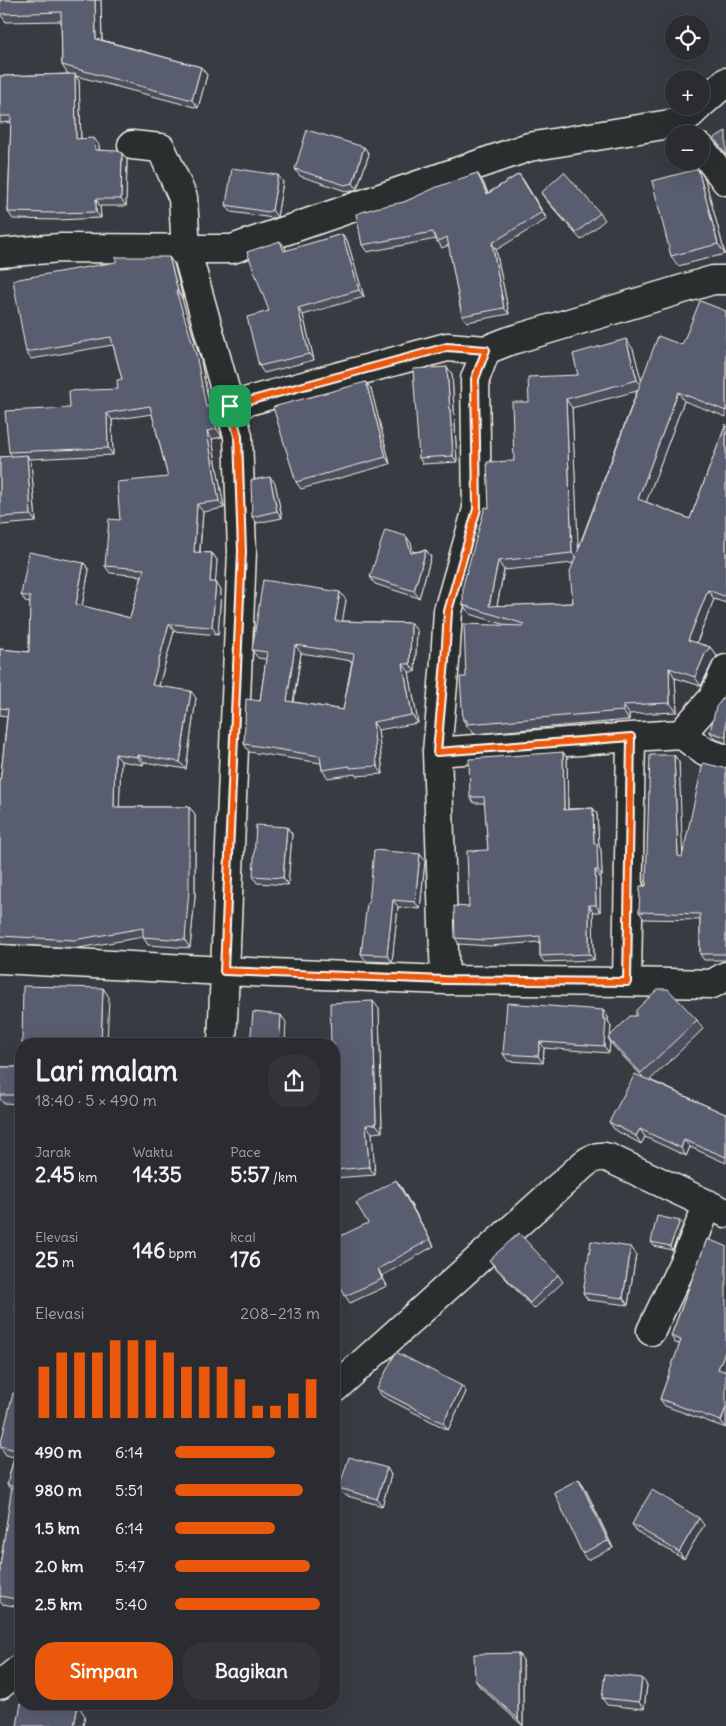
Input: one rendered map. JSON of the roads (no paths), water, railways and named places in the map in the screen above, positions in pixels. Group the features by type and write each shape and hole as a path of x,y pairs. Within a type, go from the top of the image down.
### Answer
{"street":[{"path":"0,253 60,248 232,249 529,148 693,116 726,82"},
{"path":"132,145 161,148 182,198 186,249 238,436 242,551 222,1038"},
{"path":"710,160 726,181"},
{"path":"230,406 447,347 486,350 509,341 713,280 726,280"},
{"path":"445,980 437,752 448,611 477,509 475,379 486,350"},
{"path":"681,734 713,698 726,669"},
{"path":"437,752 681,734 705,752 726,759"},
{"path":"627,982 631,737"},
{"path":"0,959 445,980 712,984 726,976"},
{"path":"340,1384 588,1161 603,1156 717,1208 690,1250 652,1331"},
{"path":"0,1686 15,1673"}]}
